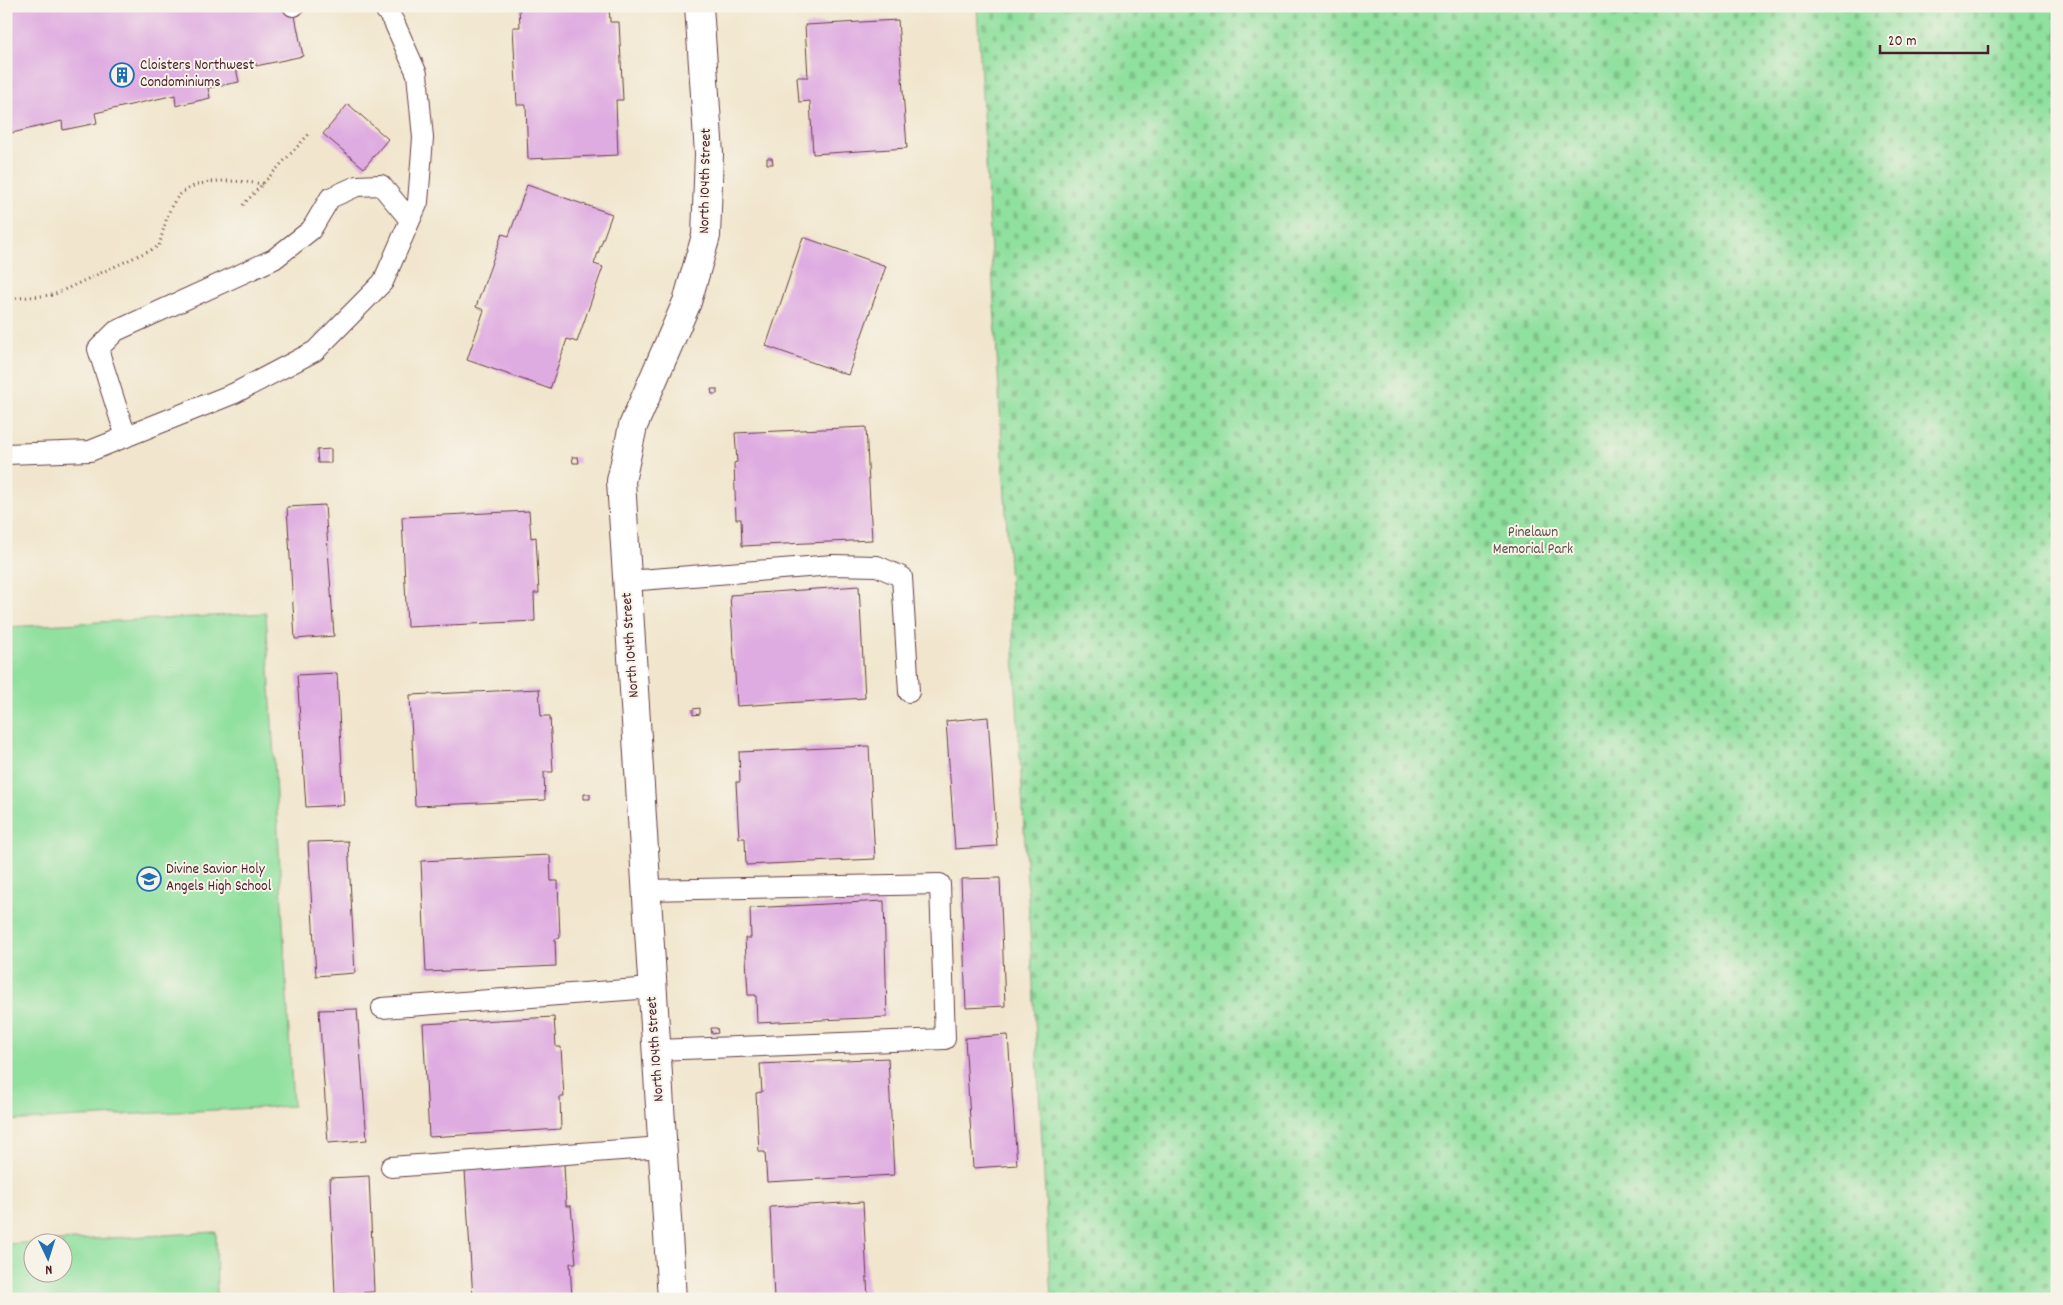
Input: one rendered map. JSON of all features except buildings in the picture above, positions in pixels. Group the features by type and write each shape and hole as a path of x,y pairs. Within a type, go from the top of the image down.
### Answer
{"street":[{"name":"North 104th Street","path":"672,1299 621,481 633,426 687,302 706,236 709,154 698,6"}],"lane":[{"path":"6,454 90,451 235,393 315,350 383,282 418,202 423,138 416,74 394,22 383,6"},
{"path":"126,436 98,349 116,331 274,259 311,230 330,198 357,186 381,185 410,220"},
{"path":"627,581 833,565 877,566 902,577 909,692"},
{"path":"646,890 940,884 946,1039 656,1050"},
{"path":"382,1008 652,988"},
{"path":"392,1167 662,1147"}],"path":[{"path":"244,205 309,134"},
{"path":"6,299 53,295 159,246 168,214 175,201 188,190 210,181 264,184"}],"green space":[{"name":"Pinelawn Memorial Park","path":"977,6 2057,6 2057,1299 1051,1299"},
{"path":"266,613 293,1106 6,1121 6,627"},
{"path":"216,1232 217,1299 6,1299 6,1244 22,1243 22,1282 72,1282 72,1240"}],"place":[{"name":"Cloisters Northwest Condominiums","path":"122,75"},
{"name":"Divine Savior Holy Angels High School","path":"149,879"}]}
